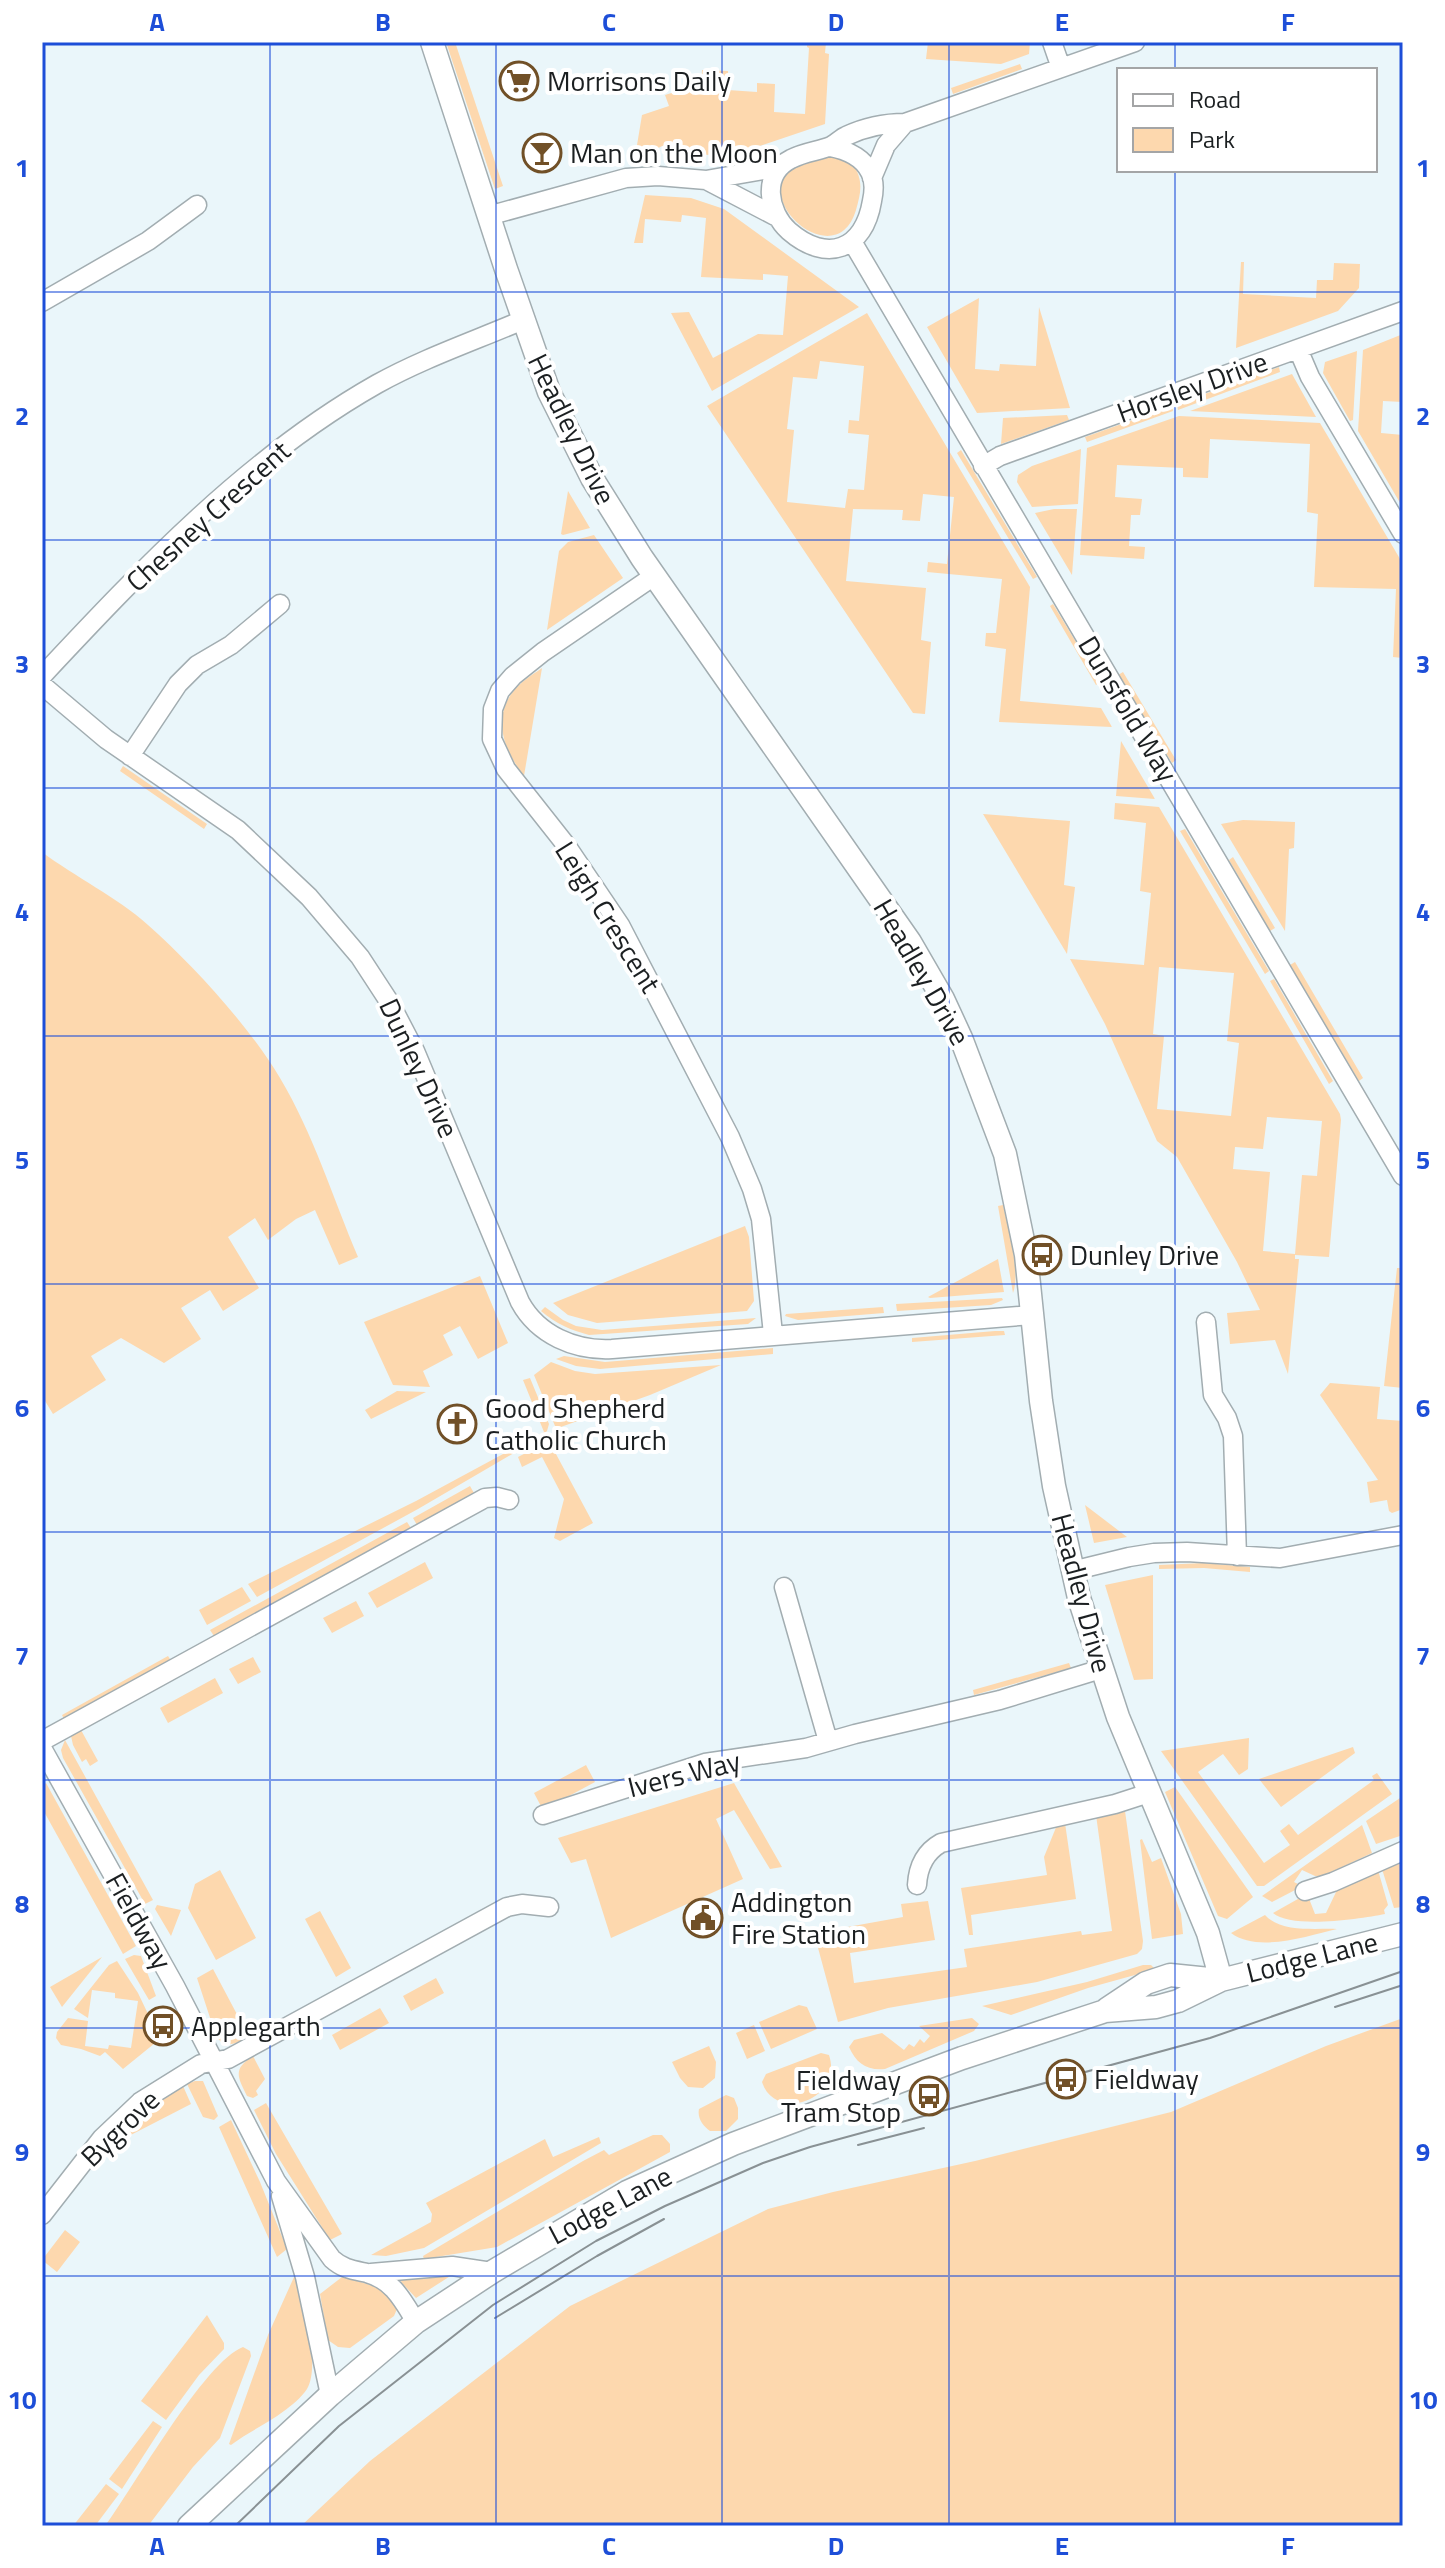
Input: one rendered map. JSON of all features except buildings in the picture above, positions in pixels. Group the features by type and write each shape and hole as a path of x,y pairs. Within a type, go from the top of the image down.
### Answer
{"street":[{"name":"Headley Drive","path":"432,42 523,320 549,392 578,453 616,520 654,576 887,908 943,999 976,1073 1005,1154 1024,1243 1047,1442 1072,1571 1101,1669 1200,1912 1221,1980"},
{"path":"1052,42 1061,68"},
{"path":"775,216 771,194 775,175 785,162 804,153 830,147 844,136 880,124 905,123 1135,42"},
{"path":"706,180 775,216 793,234 819,248 853,243 862,232 871,210 872,178 886,145 905,123"},
{"path":"830,147 860,159 872,178"},
{"path":"488,216 626,178 658,176 706,180 780,167"},
{"path":"42,302 148,241 197,205"},
{"name":"Dunsfold Way","path":"853,243 1403,1176"},
{"name":"Horsley Drive","path":"983,466 1013,451 1403,311"},
{"name":"Chesney Crescent","path":"42,676 168,546 238,482 276,453 377,385 447,351 523,320"},
{"path":"1298,349 1310,377 1403,534"},
{"name":"Leigh Crescent","path":"654,576 513,676 500,691 493,709 492,739 506,769 573,854 620,925 730,1137 761,1219 773,1334"},
{"path":"130,756 178,684 197,665 231,645 280,604"},
{"name":"Dunley Drive","path":"42,685 94,730 213,812 258,848 309,897 360,957 390,1003 415,1051 520,1302 536,1323 565,1342 593,1349 1032,1315"},
{"path":"1206,1322 1213,1395 1227,1418 1233,1436 1237,1556"},
{"path":"42,1741 485,1498 509,1500"},
{"path":"1072,1571 1157,1552 1280,1558 1403,1535"},
{"path":"784,1587 828,1741"},
{"name":"Ivers Way","path":"543,1815 705,1763 790,1752 1000,1700 1101,1669"},
{"name":"Fieldway","path":"42,1748 168,1973 276,2181 332,2259 344,2268 368,2273 388,2283 416,2322"},
{"path":"917,1885 917,1875 924,1859 941,1843 1103,1807 1149,1793"},
{"path":"1305,1891 1403,1851"},
{"path":"214,2062 228,2059 507,1907 522,1904 549,1907"},
{"name":"Lodge Lane","path":"189,2526 330,2395 416,2322 492,2272 627,2192 713,2152 923,2072 1105,2011 1146,1983 1170,1975 1221,1980 1403,1934"},
{"name":"Bygrove","path":"42,2215 85,2159 124,2116 181,2075 201,2064 214,2062"},
{"name":"Fieldway","path":"276,2181 305,2277 330,2395"},
{"name":"Fieldway","path":"368,2273 452,2266 492,2272"}],"green space":[{"path":"446,42 455,42 503,186 495,189"},
{"path":"807,42 826,42 825,53 829,54 825,124 742,152 669,154 662,146 644,156 636,151 642,115 669,106 665,95 681,90 683,84 701,85 702,70 728,71 728,90 757,92 757,83 775,84 774,112 805,114"},
{"path":"928,42 1030,42 1029,54 1001,64 926,59"},
{"path":"1020,64 1022,69 953,94 951,88"},
{"path":"833,156 852,163 860,181 860,192 856,210 843,230 826,236 807,230 791,216 781,198 783,180 799,164"},
{"path":"645,195 691,198 724,209 859,307 712,391 671,313 689,312 713,358 758,334 783,335 788,276 763,274 763,280 701,277 706,218 682,215 681,222 645,219 643,243 634,243"},
{"path":"1241,262 1244,262 1243,294 1316,298 1317,280 1333,280 1334,263 1360,264 1359,288 1338,311 1236,348"},
{"path":"979,298 975,369 999,371 1000,364 1036,366 1039,307 1070,408 977,413 927,327"},
{"path":"867,313 1030,587 1020,701 1101,708 1112,727 999,722 1006,649 985,646 986,633 996,633 1002,579 927,572 928,562 947,564 954,497 923,494 920,521 902,520 903,510 853,509 846,581 926,588 921,640 931,642 925,714 913,713 707,406","holes":["820,361 864,366 859,421 849,420 848,433 869,435 864,490 848,489 845,508 787,502 794,430 787,429 793,377 817,379"]},
{"path":"1403,334 1403,402 1383,401 1381,433 1403,435 1403,508 1358,431 1363,350"},
{"path":"1357,351 1353,420 1350,421 1323,373 1325,362"},
{"path":"1279,367 1280,372 1178,410 1177,404"},
{"path":"1292,374 1316,417 1190,411"},
{"path":"1172,406 1173,411 1087,442 1085,437"},
{"path":"1067,415 1069,420 1001,444 1003,418"},
{"path":"1179,416 1320,423 1403,564 1403,658 1393,657 1396,589 1314,587 1318,514 1307,512 1310,444 1210,439 1208,478 1183,477 1183,468 1117,465 1115,497 1142,499 1140,515 1131,515 1129,546 1145,547 1144,559 1080,555 1087,448"},
{"path":"1081,449 1078,504 1032,507 1017,482 1018,475 1032,466"},
{"path":"961,450 1037,577 1033,579 957,453"},
{"path":"568,491 590,528 563,535 561,534"},
{"path":"1077,509 1072,575 1035,513"},
{"path":"594,535 623,578 547,630 559,551 568,542"},
{"path":"1053,604 1100,682 1096,685 1050,606"},
{"path":"542,668 524,776 511,757 503,736 503,714 515,689"},
{"path":"1123,672 1176,760 1172,763 1118,675"},
{"path":"1121,741 1155,799 1116,796"},
{"path":"123,766 207,824 204,829 120,771"},
{"path":"1115,803 1159,807 1340,1114 1329,1257 1295,1255 1295,1259 1299,1259 1288,1374 1275,1340 1230,1344 1227,1313 1260,1310 1237,1262 1177,1157 1157,1141 1105,1024 1070,959 1144,965 1151,893 1140,891 1146,823 1114,819","holes":["1159,967 1234,973 1227,1041 1239,1043 1231,1116 1157,1109 1164,1036 1153,1034","1267,1117 1322,1121 1317,1176 1302,1175 1295,1254 1263,1251 1270,1172 1233,1169 1235,1147 1263,1149"]},
{"path":"983,814 1070,821 1064,885 1075,887 1067,954"},
{"path":"1243,820 1295,822 1294,848 1289,849 1285,931 1221,824"},
{"path":"1185,829 1269,971 1265,974 1180,831"},
{"path":"42,852 148,925 201,977 253,1038 280,1078 303,1121 358,1257 339,1265 315,1210 296,1219 268,1240 255,1218 228,1237 259,1288 223,1311 210,1290 181,1308 201,1339 164,1363 121,1338 91,1356 106,1380 53,1414 42,1396"},
{"path":"1233,857 1275,928 1270,931 1229,860"},
{"path":"1295,962 1363,1078 1359,1081 1290,965"},
{"path":"1274,979 1333,1081 1329,1084 1270,981"},
{"path":"1003,1205 1015,1262 1013,1293 998,1206"},
{"path":"745,1226 749,1237 754,1301 747,1311 597,1323 568,1315 553,1303"},
{"path":"998,1259 1004,1292 928,1297"},
{"path":"1397,1268 1403,1268 1403,1388 1384,1386"},
{"path":"480,1276 508,1343 478,1359 460,1326 443,1335 453,1355 423,1371 430,1387 393,1385 364,1322"},
{"path":"1002,1298 991,1305 897,1311 896,1304"},
{"path":"545,1307 576,1326 602,1330 756,1318 748,1324 589,1335 552,1320 541,1311"},
{"path":"883,1307 884,1313 798,1320 785,1316 786,1314"},
{"path":"1004,1331 1005,1335 912,1342 912,1338"},
{"path":"773,1348 773,1354 600,1369 556,1359 564,1356 605,1362"},
{"path":"551,1362 595,1374 721,1365 558,1428 534,1375"},
{"path":"530,1378 549,1424 547,1431 538,1439 257,1597 248,1584 416,1501 544,1432 523,1380"},
{"path":"1330,1383 1380,1387 1377,1419 1403,1421 1403,1509 1392,1513 1387,1500 1370,1503 1367,1482 1378,1480 1320,1395"},
{"path":"397,1391 426,1392 371,1419 365,1410"},
{"path":"549,1441 593,1523 560,1541 554,1538 564,1499 542,1457 522,1467 518,1457"},
{"path":"470,1486 474,1493 417,1525 413,1518"},
{"path":"1085,1505 1127,1537 1094,1543"},
{"path":"407,1522 411,1528 214,1636 210,1630"},
{"path":"425,1562 433,1578 377,1608 368,1593"},
{"path":"1204,1563 1250,1567 1250,1572 1204,1568 1159,1569 1159,1565"},
{"path":"1153,1575 1153,1679 1134,1680 1105,1585"},
{"path":"242,1587 251,1601 207,1625 199,1610"},
{"path":"356,1601 364,1616 332,1633 323,1618"},
{"path":"168,1656 170,1659 167,1663 64,1719 62,1715"},
{"path":"253,1657 261,1672 238,1684 229,1669"},
{"path":"1069,1663 1071,1668 974,1695 973,1690"},
{"path":"215,1678 223,1693 168,1723 160,1708"},
{"path":"81,1730 98,1761 90,1766 86,1759 82,1762 73,1745 71,1736"},
{"path":"1249,1738 1248,1769 1239,1775 1223,1754 1198,1772 1264,1863 1290,1845 1280,1831 1289,1824 1298,1835 1374,1780 1372,1776 1377,1773 1392,1794 1264,1886 1257,1886 1161,1751"},
{"path":"65,1740 153,1900 145,1904 63,1758 61,1750"},
{"path":"1353,1747 1355,1753 1281,1807 1259,1779"},
{"path":"586,1765 595,1782 543,1810 534,1793"},
{"path":"46,1783 136,1946 123,1954 42,1808 42,1786"},
{"path":"734,1783 782,1867 770,1869 734,1810 716,1819 743,1879 611,1938 586,1859 571,1863 558,1838"},
{"path":"1175,1787 1253,1897 1227,1919 1218,1916 1165,1792"},
{"path":"1403,1796 1403,1835 1376,1844 1366,1821"},
{"path":"1125,1811 1143,1941 1142,1949 1137,1954 1037,1982 888,2008 838,2022 814,1933 903,1917 901,1904 928,1901 935,1940 850,1953 854,1983 967,1967 964,1949 1081,1931 1082,1935 1112,1931 1096,1815"},
{"path":"1065,1823 1076,1899 971,1915 973,1935 969,1935 961,1888 1047,1875 1044,1857 1057,1825"},
{"path":"1362,1825 1372,1853 1323,1876 1302,1870 1294,1882 1300,1885 1299,1888 1272,1902 1262,1896"},
{"path":"1142,1839 1152,1862 1161,1858 1181,1914 1183,1934 1152,1939"},
{"path":"1403,1861 1403,1911 1402,1907 1394,1908 1382,1869"},
{"path":"220,1870 256,1938 216,1960 188,1908 195,1884"},
{"path":"1378,1870 1388,1905 1385,1914 1310,1922 1282,1918 1273,1913 1305,1895 1315,1914 1326,1913 1337,1890"},
{"path":"157,1905 181,1910 171,1936 155,1909"},
{"path":"320,1911 351,1968 336,1977 305,1919"},
{"path":"1265,1915 1289,1927 1337,1929 1297,1939 1268,1942 1242,1939 1231,1933"},
{"path":"141,1956 156,1996 149,2000 125,1959"},
{"path":"102,1957 62,2007 50,1987"},
{"path":"117,1961 138,1993 160,2039 123,2069 105,2052 100,2056 61,2045 56,2038 68,2018 88,2021 85,2046 131,2048 138,2001 115,1998 115,1993 92,1990 88,2018 74,2009 109,1965"},
{"path":"1143,1965 1154,1968 1011,2015 982,2006 1087,1982"},
{"path":"213,1969 249,2037 236,2043 223,2043 216,2036 197,1978"},
{"path":"436,1978 444,1993 411,2011 403,1996"},
{"path":"799,2005 807,2007 817,2029 771,2049 759,2022"},
{"path":"380,2008 389,2023 340,2050 332,2035"},
{"path":"972,2018 979,2024 974,2031 885,2069 863,2065 849,2047 854,2040 882,2033 904,2050 909,2044 914,2047 920,2039 924,2043 930,2036 919,2026"},
{"path":"1403,2018 1403,2526 301,2526 370,2461 570,2306 768,2209 1171,2112 1326,2046"},
{"path":"754,2025 765,2051 747,2059 736,2033"},
{"path":"709,2046 716,2062 715,2078 703,2088 688,2087 672,2062"},
{"path":"821,2053 829,2055 831,2071 827,2084 818,2094 806,2101 793,2103 780,2101 769,2094 762,2082 766,2074"},
{"path":"253,2056 265,2079 256,2091 258,2095 253,2098 247,2096 239,2073 242,2065"},
{"path":"203,2081 218,2116 214,2120 203,2117 187,2084"},
{"path":"183,2086 191,2104 123,2139 126,2146 105,2157 102,2154 139,2116"},
{"path":"726,2095 734,2098 738,2119 726,2131 710,2131 701,2122 699,2109"},
{"path":"266,2103 342,2234 330,2240 276,2154 254,2110"},
{"path":"231,2120 287,2249 277,2257 219,2127"},
{"path":"653,2135 662,2135 670,2144 670,2152 497,2247 424,2259 423,2256 583,2161 604,2150 609,2155"},
{"path":"599,2137 601,2143 424,2248 386,2256 371,2255 431,2222 432,2214 426,2203 545,2139 553,2157"},
{"path":"65,2230 80,2242 57,2272 42,2260"},
{"path":"452,2275 416,2298 401,2282 402,2279"},
{"path":"294,2277 303,2303 312,2350 311,2378 307,2389 287,2409 231,2445 268,2335"},
{"path":"342,2277 381,2290 397,2309 394,2316 350,2348 338,2347 328,2340 320,2294"},
{"path":"207,2315 224,2343 224,2349 199,2375 166,2420 141,2401"},
{"path":"243,2347 250,2351 251,2356 220,2438 193,2467 148,2526 105,2526 190,2400 227,2357"},
{"path":"153,2421 162,2427 122,2489 109,2479"},
{"path":"106,2484 119,2494 95,2526 73,2526"}],"tram line":[{"path":"235,2526 339,2426 493,2305 596,2241 665,2206 763,2163 810,2147 1210,2038 1403,1971"},
{"path":"1335,2007 1403,1985"},
{"path":"858,2145 924,2128"},
{"path":"495,2318 664,2219"}],"place":[{"name":"Morrisons Daily","path":"519,81"},
{"name":"Man on the Moon","path":"542,153"},
{"name":"Dunley Drive","path":"1042,1255"},
{"name":"Good Shepherd Catholic Church","path":"457,1424"},
{"name":"Addington Fire Station","path":"703,1918"},
{"name":"Applegarth","path":"163,2026"},
{"name":"Fieldway","path":"1066,2079"},
{"name":"Fieldway Tram Stop","path":"929,2096"}]}
